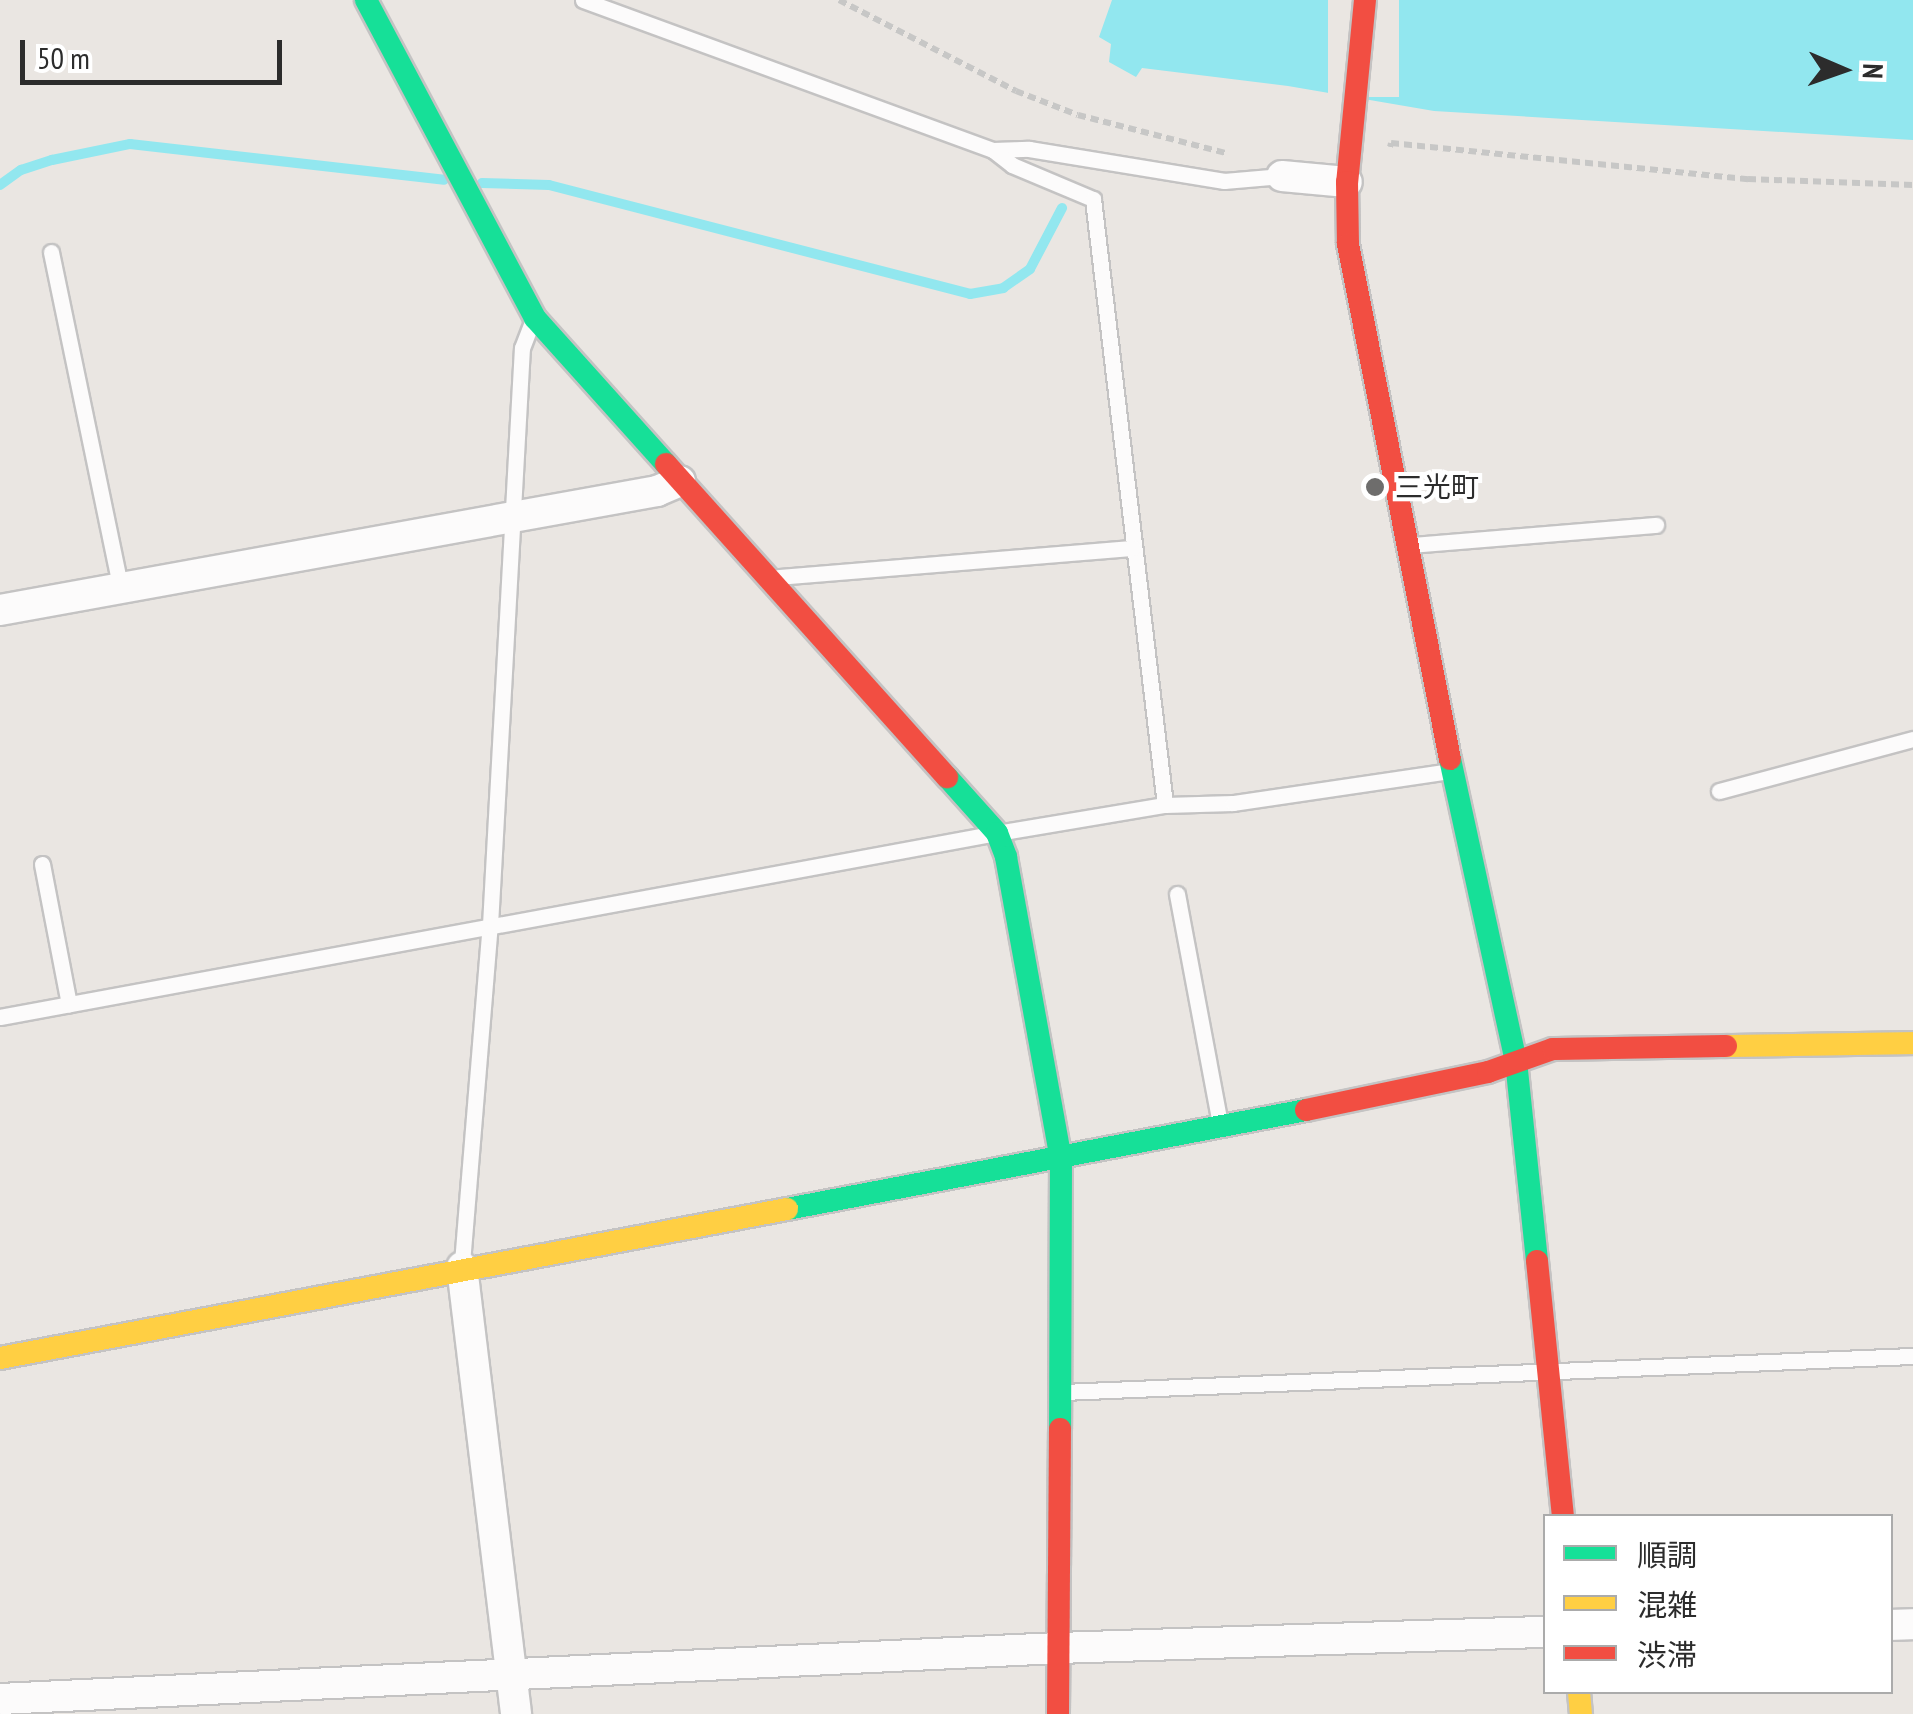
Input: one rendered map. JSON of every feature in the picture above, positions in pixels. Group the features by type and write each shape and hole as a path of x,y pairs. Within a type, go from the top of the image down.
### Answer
{"street":[{"path":"366,0 535,318 997,833 1006,857 1060,1160 1058,1714"},
{"path":"1365,0 1348,170 1348,244 1452,771 1516,1061 1563,1514"},
{"path":"1282,176 1348,170"},
{"path":"0,610 657,491 680,481"},
{"path":"0,1358 462,1267 1060,1160 1488,1072 1553,1049 1913,1043"},
{"path":"462,1267 516,1714"},
{"path":"0,1699 1058,1648 1543,1632"}],"lane":[{"path":"583,0 993,150 1012,164 1093,200 1165,805"},
{"path":"993,150 1029,149 1224,182 1282,176"},
{"path":"51,252 121,588"},
{"path":"462,1267 490,926 522,348 535,318"},
{"path":"1410,545 1656,525"},
{"path":"769,578 1132,548"},
{"path":"1720,791 1913,739"},
{"path":"0,1017 997,833 1165,805 1233,803 1452,771"},
{"path":"42,864 69,1004"},
{"path":"1177,894 1220,1127"},
{"path":"1059,1392 1913,1356"}],"path":[{"path":"839,0 1016,91 1078,115 1234,155"},
{"path":"1390,143 1748,180 1913,185"}],"water":[{"path":"1112,0 1913,0 1913,140 1434,111 1288,86 1142,68 1136,77 1109,62 1111,44 1099,37"}],"pier":[{"path":"1328,0 1399,0 1399,97 1328,97"}],"waterway":[{"path":"0,185 21,170 52,160 130,144 444,180"},
{"path":"482,183 549,185 970,294 1003,288 1030,269 1062,208"}],"traffic: fast":[{"path":"366,0 535,318 666,464"},
{"path":"1450,759 1516,1061 1537,1261"},
{"path":"947,777 997,833 1006,857 1061,1160 1060,1429"},
{"path":"787,1209 1306,1110"}],"traffic: slow":[{"path":"1726,1046 1913,1043"},
{"path":"0,1358 787,1209"},
{"path":"1579,1694 1581,1714"}],"traffic: jam":[{"path":"1365,0 1347,182 1348,244 1450,759"},
{"path":"666,464 947,777"},
{"path":"1306,1110 1488,1072 1553,1049 1726,1046"},
{"path":"1537,1261 1563,1514"},
{"path":"1058,1714 1060,1429"}],"place":[{"name":"三光町","path":"1375,487"}]}
